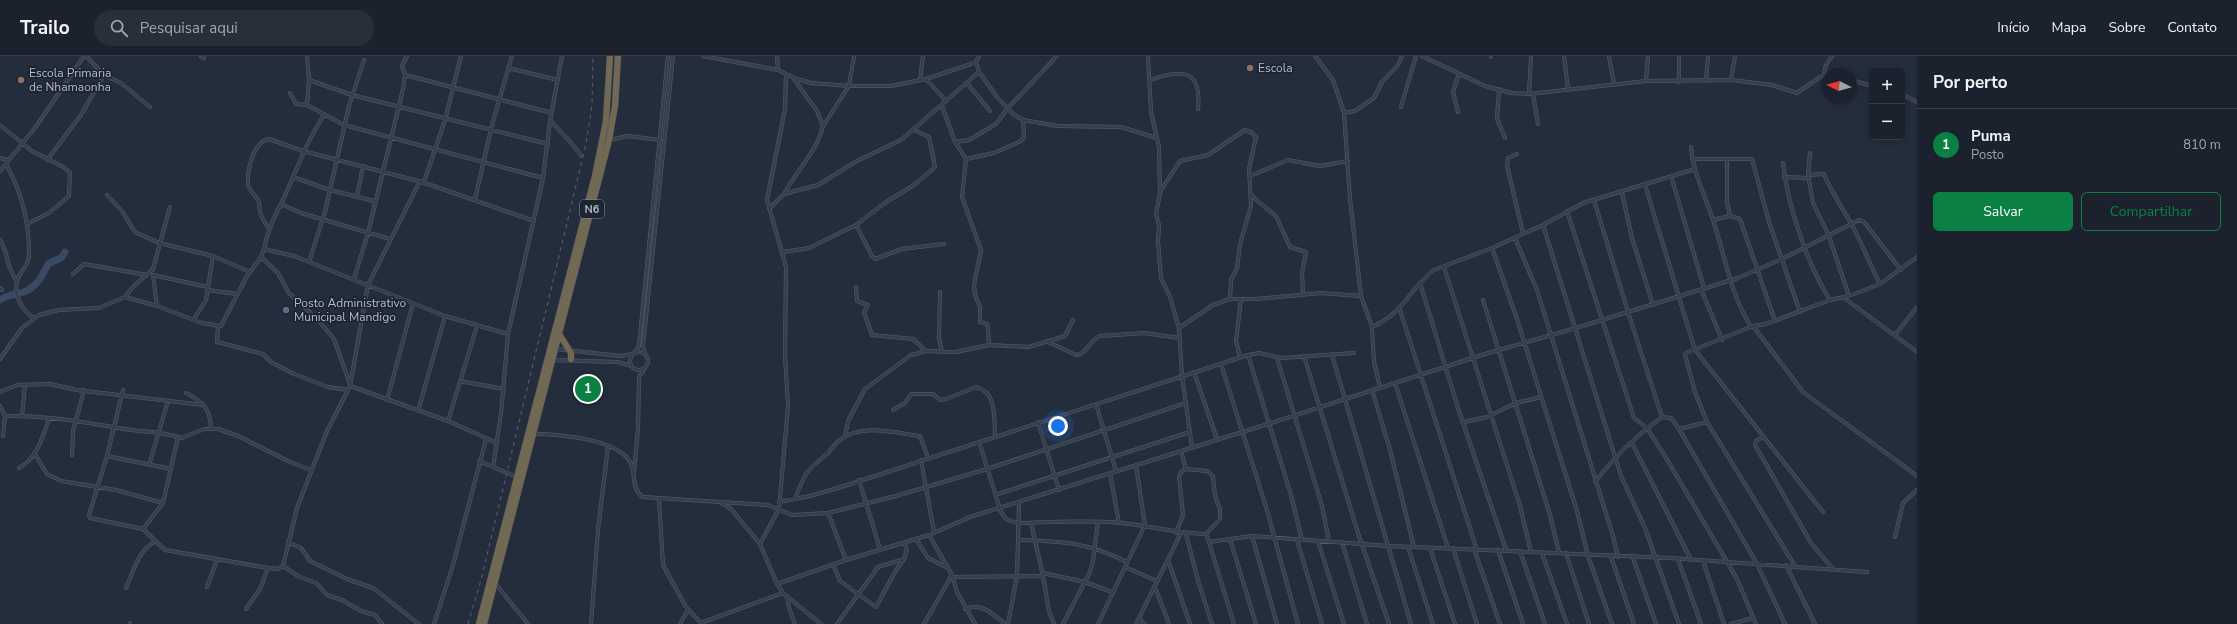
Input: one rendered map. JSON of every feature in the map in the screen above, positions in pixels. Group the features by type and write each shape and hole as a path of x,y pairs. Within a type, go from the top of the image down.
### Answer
{"highway":[{"name":"N6","path":"484,624 534,434 552,349 602,145 610,91 610,56"},
{"name":"N6","path":"552,349 559,334 609,140 615,106 618,56"},
{"path":"559,334 570,350 571,359"},
{"name":"N6","path":"479,624 516,477 550,360"}],"street":[{"path":"0,171 21,142 35,128 85,56 104,76 121,83 150,107"},
{"path":"307,56 309,80 307,105"},
{"path":"354,279 368,233 374,201 391,137 405,75 402,66 407,56"},
{"path":"122,390 115,427 89,517 143,530 165,550 268,568 278,569 283,566 297,508 311,470 327,431 349,387 368,285 418,185 425,179 436,150 461,56"},
{"path":"475,199 482,163 512,56"},
{"path":"493,467 504,389 508,334 543,178 550,121 562,56"},
{"path":"631,366 630,359 639,346 668,56"},
{"path":"639,377 649,360 643,346 673,56"},
{"path":"703,56 778,70 794,78 811,83 849,86 890,86 926,79 976,62"},
{"path":"777,56 778,70"},
{"path":"770,209 784,194 792,180 805,165 823,126 849,86 854,56"},
{"path":"920,80 923,56"},
{"path":"978,56 976,62 979,72 1008,108 1024,120 1058,126 1120,127 1157,138"},
{"path":"955,142 969,140 994,126 1008,108 1058,56"},
{"path":"1148,56 1151,112 1157,138 1160,193 1156,214 1159,225 1158,241 1161,278 1170,297 1179,328 1182,376 1192,447"},
{"path":"1315,56 1333,80 1344,113 1350,199 1361,296 1372,327 1374,362 1380,387"},
{"path":"1344,113 1355,111 1374,98 1382,82 1398,64 1402,56"},
{"path":"1401,108 1416,56"},
{"path":"1422,56 1486,86 1531,94 1646,81 1679,82 1731,80 1772,85 1797,93 1821,77"},
{"path":"1531,56 1531,94 1538,124"},
{"path":"1564,56 1568,89"},
{"path":"1609,56 1614,84"},
{"path":"1646,81 1648,56"},
{"path":"1679,56 1679,82"},
{"path":"1706,81 1708,56"},
{"path":"1731,80 1734,56"},
{"path":"1825,68 1832,56"},
{"path":"309,262 330,190 352,95 364,60"},
{"path":"508,68 558,80"},
{"path":"784,194 818,185 857,161 901,140 942,106 979,72"},
{"path":"1150,80 1171,73 1187,75 1194,80 1198,88 1198,109"},
{"path":"760,544 779,509 788,406 785,355 787,289 783,252 767,200 767,190 785,109 786,74"},
{"path":"1458,112 1453,92 1459,74"},
{"path":"405,75 552,112"},
{"path":"47,160 81,115 104,76"},
{"path":"794,78 817,111 823,126"},
{"path":"926,79 946,101"},
{"path":"309,80 352,95 398,106 444,120 548,144"},
{"path":"1857,82 1869,85"},
{"path":"967,83 990,111"},
{"path":"1499,89 1497,119 1504,138"},
{"path":"290,93 296,104 307,105 344,125 482,163 543,178"},
{"path":"1905,96 1917,102"},
{"path":"942,106 955,142 966,159 962,197 981,250 974,286 975,295 980,307 980,322 987,324 988,327 989,345"},
{"path":"125,297 218,326 223,324 237,294 261,257 269,229 293,177 303,151 324,115"},
{"path":"966,159 1001,150 1021,141 1024,137 1024,120"},
{"path":"550,121 570,144 578,149 581,156"},
{"path":"0,125 47,160 69,172 70,194 50,213 27,224"},
{"path":"783,252 809,248 856,225 886,202 914,185 935,167 929,137 914,130"},
{"path":"1160,193 1180,161 1208,155 1245,130 1250,132 1256,138 1249,169 1252,193 1248,220 1240,244 1237,268 1230,285 1230,299"},
{"path":"609,140 628,136 660,140"},
{"path":"269,229 261,214 258,200 254,196 248,184 251,161 256,150 265,140 269,139 303,151 383,170 422,182 475,199 534,221"},
{"path":"1691,147 1695,169 1713,220 1729,281 1736,300 1752,326 1803,392 1917,476"},
{"path":"1810,153 1808,177 1813,204 1829,236 1849,296"},
{"path":"1517,154 1508,158 1507,166 1523,233"},
{"path":"0,158 8,160"},
{"path":"1692,158 1752,159 1769,222 1800,312"},
{"path":"1728,159 1727,202 1730,216"},
{"path":"1250,176 1288,160 1320,166 1348,161"},
{"path":"1783,163 1784,177 1815,276 1830,300"},
{"path":"6,164 19,189 27,224 30,254 25,269 17,281 17,294 23,308 34,318"},
{"path":"357,196 363,166"},
{"path":"1372,327 1385,322 1400,310 1420,283 1434,270 1492,248 1594,200 1622,193 1695,169"},
{"path":"1784,177 1808,177 1824,174 1832,194 1851,223 1880,284"},
{"path":"1671,176 1702,288 1722,340"},
{"path":"293,177 330,190 374,201"},
{"path":"1645,185 1696,350 1823,512"},
{"path":"1252,193 1255,199 1276,216 1290,247 1306,252 1302,273 1303,293"},
{"path":"1622,193 1632,238 1653,304"},
{"path":"107,195 122,211 132,230 159,243 213,256 250,272"},
{"path":"1594,200 1662,417"},
{"path":"281,204 322,220 390,239"},
{"path":"157,306 153,269 170,207"},
{"path":"1568,211 1634,418 1647,428 1727,562 1745,595 1756,624"},
{"path":"1713,220 1730,216 1740,219 1775,321"},
{"path":"777,584 832,564 929,535 970,517 1136,466 1498,350 1576,328 1702,288 1729,281 1757,271 1859,220 1864,222 1901,270"},
{"path":"856,225 875,259 902,249 944,244"},
{"path":"1543,225 1617,457 1621,476 1645,528 1679,624"},
{"path":"1514,238 1537,290 1595,482 1613,536 1618,557"},
{"path":"0,240 4,247 9,269 17,281"},
{"path":"1492,248 1524,342 1577,511 1588,556 1612,624"},
{"path":"264,249 279,251 309,262 445,316 508,334"},
{"path":"194,319 202,306 208,289 213,256"},
{"path":"261,257 278,273 289,293 318,320 334,339 349,387"},
{"path":"1795,566 1707,422 1695,392 1685,355 1752,326 1775,321 1830,300 1844,298 1880,284 1917,257"},
{"path":"73,274 84,264 147,275"},
{"path":"1444,267 1520,506 1531,552"},
{"path":"0,359 22,328 34,318 50,311 99,308 125,297 153,269"},
{"path":"153,275 208,289 237,294"},
{"path":"1420,283 1506,550"},
{"path":"856,287 857,301 868,305 864,312 872,335 913,339 926,351"},
{"path":"940,292 939,338 942,352"},
{"path":"1179,328 1213,305 1230,299 1303,293 1361,296"},
{"path":"1844,298 1917,351"},
{"path":"1240,357 1236,341 1241,299"},
{"path":"1483,300 1550,515 1559,553"},
{"path":"387,400 413,304"},
{"path":"1895,335 1917,307"},
{"path":"1400,310 1500,624"},
{"path":"418,411 445,316"},
{"path":"844,437 848,421 865,389 911,355 926,351 956,352 989,345 1028,346 1048,342 1065,336 1073,320"},
{"path":"218,326 217,342 262,354 271,362 294,374 328,387 349,387 448,421 497,443"},
{"path":"448,421 477,326"},
{"path":"1048,342 1076,356 1084,352 1094,338 1100,336 1144,333 1179,338"},
{"path":"552,349 621,356 638,352 645,353"},
{"path":"779,502 810,496 1240,357 1259,353 1277,358 1354,353"},
{"path":"1248,355 1291,495 1302,540"},
{"path":"1332,355 1411,624"},
{"path":"1304,356 1362,544 1389,624"},
{"path":"1277,358 1322,506 1329,541"},
{"path":"550,360 571,359 618,362 631,366 635,369 639,377 638,429 633,475"},
{"path":"1221,364 1268,510 1274,539 1298,624"},
{"path":"635,369 644,370"},
{"path":"1194,372 1217,439"},
{"path":"460,381 504,389"},
{"path":"1395,383 1448,548"},
{"path":"0,392 25,385 50,384 84,390 203,405"},
{"path":"22,416 25,385"},
{"path":"893,410 905,403 911,394 930,394 940,400 976,387 988,392 992,401 995,435"},
{"path":"72,455 71,446 84,390"},
{"path":"1372,390 1389,446 1414,548"},
{"path":"186,393 209,411 212,428"},
{"path":"1464,422 1491,415 1516,403 1541,397"},
{"path":"149,465 168,401"},
{"path":"534,434 553,434 608,446 627,457 631,464 638,494 643,497 763,505 779,509 792,515 828,513 986,469 1186,403"},
{"path":"1096,404 1116,471"},
{"path":"0,406 5,416 3,436"},
{"path":"5,416 76,421 160,432 182,438 212,428 238,436 290,462 311,470"},
{"path":"1595,482 1617,457 1647,428 1662,417 1671,418 1680,429 1757,564 1785,624"},
{"path":"19,468 27,464 35,454 49,419"},
{"path":"1038,422 1059,490"},
{"path":"1680,429 1707,422"},
{"path":"795,499 803,476 812,464 844,437 870,429 920,436 928,458"},
{"path":"995,495 1190,432"},
{"path":"143,530 163,503 178,437"},
{"path":"1763,437 1756,442 1755,446 1811,543 1832,568"},
{"path":"434,624 453,565 486,439"},
{"path":"979,442 986,469 1003,517 1008,521 1020,523 1119,523 1145,526 1176,533 1206,534 1220,519 1220,509 1215,496 1214,476 1207,471 1186,469 1181,472 1178,477 1183,515 1176,533"},
{"path":"1632,442 1691,560"},
{"path":"591,624 598,530 608,446"},
{"path":"1181,451 1186,469"},
{"path":"35,454 47,474 54,478 72,484 97,487 142,496 163,503"},
{"path":"107,456 171,469"},
{"path":"921,460 934,532"},
{"path":"479,461 516,477"},
{"path":"1098,624 1112,592 1145,526 1136,466"},
{"path":"1110,473 1119,523"},
{"path":"859,480 880,549"},
{"path":"1895,537 1903,503 1917,490"},
{"path":"658,499 663,565 688,610 702,624 783,593"},
{"path":"720,502 737,515 760,544 777,584 783,593 821,624"},
{"path":"965,609 976,606 981,607 1007,624 1017,576 1020,523 1019,503"},
{"path":"828,513 846,560"},
{"path":"1063,624 1085,582 1093,561 1098,522"},
{"path":"1031,523 1043,574 1048,606 1054,624"},
{"path":"1136,624 1181,533"},
{"path":"1186,534 1199,584 1212,624"},
{"path":"1206,534 1234,624"},
{"path":"929,535 952,576 965,609 975,624"},
{"path":"1252,536 1277,624"},
{"path":"1209,542 1252,536 1274,539 1329,541 1414,548 1453,548 1566,553 1588,556 1786,565 1867,572"},
{"path":"916,539 928,558 946,567"},
{"path":"1018,540 1076,542 1127,562"},
{"path":"1230,540 1256,624"},
{"path":"1297,540 1322,624"},
{"path":"126,588 139,556 147,545 156,541"},
{"path":"1318,541 1344,624"},
{"path":"288,542 301,548 310,560 347,579 373,588 420,624"},
{"path":"832,564 840,581 875,607 878,606 895,572 904,559 907,550 904,542"},
{"path":"1342,542 1367,624"},
{"path":"1408,547 1433,624"},
{"path":"1430,548 1455,624"},
{"path":"1453,548 1477,624"},
{"path":"1498,550 1523,624"},
{"path":"1520,551 1545,624"},
{"path":"1542,553 1567,624"},
{"path":"1566,553 1589,624"},
{"path":"1610,556 1634,624"},
{"path":"1633,558 1656,624"},
{"path":"837,624 878,567 904,559"},
{"path":"1678,559 1701,624"},
{"path":"207,587 217,560"},
{"path":"1168,560 1190,624"},
{"path":"1703,561 1724,624"},
{"path":"1786,565 1815,624"},
{"path":"283,566 298,576 316,583 330,596 342,600 361,611 375,615 382,624"},
{"path":"1124,567 1157,581"},
{"path":"246,609 260,588 268,568"},
{"path":"952,576 1017,576 1043,574 1085,582 1112,592"},
{"path":"925,624 952,576"},
{"path":"495,583 528,624"},
{"path":"1155,587 1169,624"},
{"path":"787,596 789,608 795,624"},
{"path":"680,624 688,610"},
{"path":"1731,624 1753,618"},
{"path":"1139,619 1145,624"}],"waterway":[{"path":"0,300 29,290 36,284 48,264 62,257 65,252"}],"railway":[{"path":"468,624 481,580 586,144 592,105 593,56"}],"place":[{"name":"Escola","path":"1250,68"},
{"name":"Escola Primaria de Nhamaonha","path":"21,80"},
{"name":"Posto Administrativo Municipal Mandigo","path":"286,310"},
{"name":"Puma","path":"588,389"}]}
